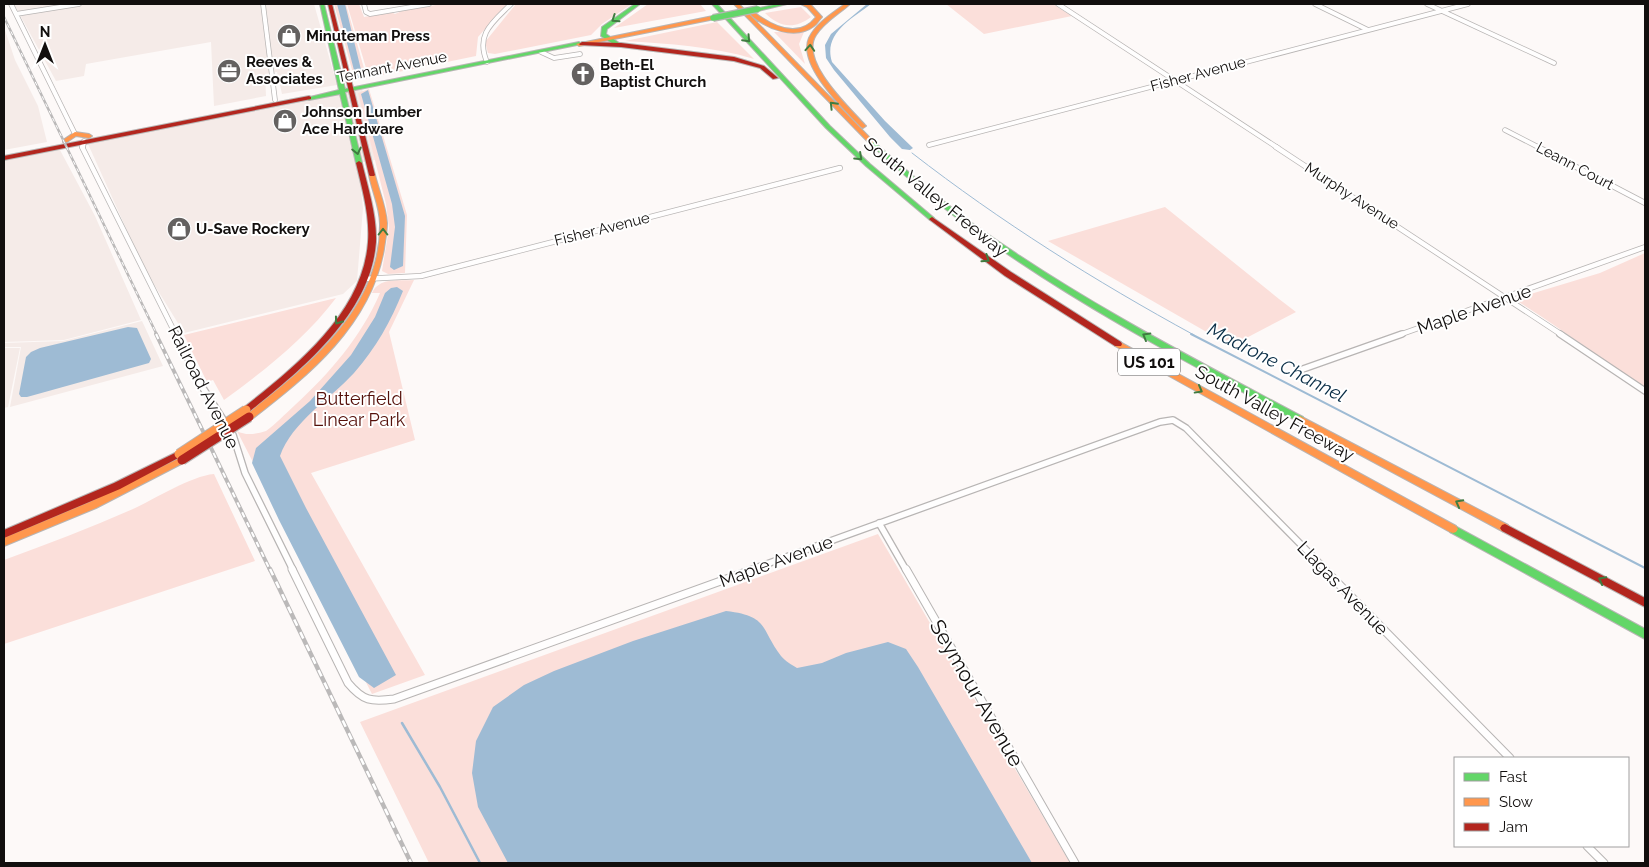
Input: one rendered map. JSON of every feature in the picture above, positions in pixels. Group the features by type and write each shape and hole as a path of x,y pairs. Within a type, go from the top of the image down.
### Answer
{"main road":[{"path":"4,542 93,505 181,457 248,414 293,382 326,349 353,316 373,279 383,245 383,221 322,4"},
{"path":"248,414 318,347 342,316 363,280 371,252 373,223 330,4"},
{"path":"621,46 605,37 604,28 638,4"},
{"name":"South Valley Freeway","path":"714,4 834,133 884,180 947,231 1019,282 1088,326 1176,377 1645,634"},
{"name":"South Valley Freeway","path":"736,4 842,114 887,157 968,222 1047,276 1218,376 1645,603"},
{"path":"740,4 769,26 792,30 809,26 819,19 809,6 803,4"},
{"name":"Tennant Avenue","path":"755,8 767,4"},
{"name":"Tennant Avenue","path":"5,156 65,141 88,141 103,133 181,120 711,16 785,4"},
{"path":"848,4 813,35 809,44 809,58 817,71 876,141 887,157"},
{"name":"Tennant Avenue","path":"486,60 582,44 605,37"},
{"path":"582,44 621,46 728,58 755,64 771,74 834,133"},
{"name":"Tennant Avenue","path":"25,151 88,141 275,100 346,88"},
{"path":"65,141 75,134 88,141"},
{"path":"4,534 181,457"}],"street":[{"path":"11,4 75,134"},
{"path":"16,14 78,4"},
{"path":"263,4 275,100"},
{"path":"364,4 366,12 370,14 398,11 429,4"},
{"path":"486,60 480,44 482,37 511,4"},
{"name":"Murphy Avenue","path":"1058,4 1645,390"},
{"path":"1315,4 1368,30"},
{"path":"1427,4 1554,62"},
{"name":"Fisher Avenue","path":"929,144 1468,4"},
{"path":"540,52 546,57 554,59 580,54"},
{"name":"Leann Court","path":"1505,130 1645,203"},
{"name":"Railroad Avenue","path":"88,141 86,157 127,234 201,385 233,435 245,473 348,683 358,696 378,701"},
{"name":"Fisher Avenue","path":"363,280 421,276 840,168"},
{"name":"Maple Avenue","path":"1303,369 1507,298 1645,247"},
{"name":"Maple Avenue","path":"378,701 394,699 414,692 1160,422 1174,420"},
{"name":"Llagas Avenue","path":"1174,420 1186,428 1509,757"},
{"name":"Seymour Avenue","path":"879,523 1075,863"},
{"path":"1588,847 1604,863"}],"shaded area":[{"path":"14,4 314,4 337,85 282,94 277,72 265,74 266,96 214,106 211,42 86,64 84,76 56,81"},
{"path":"4,27 15,60 38,106 47,142 4,150"},
{"path":"362,89 380,159 358,163 363,208 357,281 343,294 184,333 144,268 88,144"},
{"path":"60,150 95,216 141,320 64,340 4,342 4,161"},
{"path":"142,321 163,366 10,407 21,347 4,347 4,343 63,341"},
{"path":"4,348 20,348 8,407 4,408"}],"green space":[{"path":"334,4 346,4 367,79 354,77"},
{"path":"347,4 359,4 364,17 391,12 395,14 404,10 442,4 507,4 478,37 476,56 369,78"},
{"path":"516,4 632,4 602,24 591,35 495,54 488,53 485,42"},
{"path":"648,4 700,4 706,11 614,28"},
{"path":"946,4 1053,4 1072,16 984,34"},
{"path":"801,7 811,17 799,24 793,25 781,24 765,13"},
{"path":"717,22 754,59 706,48 625,41"},
{"path":"774,32 804,32 799,44 805,64"},
{"path":"369,89 407,215 405,273 388,274 382,271 389,228 386,204 358,93"},
{"path":"1165,207 1296,312 1231,346 1048,241"},
{"path":"1645,253 1645,387 1514,299 1600,273"},
{"name":"Butterfield Linear Park","path":"414,280 389,332 415,440 311,473 425,675 372,694 237,431 244,434 255,434 266,431 308,393 344,354 364,325 380,293 372,293 379,284 390,281"},
{"path":"336,298 298,340 224,400 213,380 207,382 184,335"},
{"path":"214,474 255,561 4,644 4,560 117,516 173,488"},
{"path":"878,534 1070,863 429,863 360,722"}],"water":[{"path":"337,4 345,4 363,78 356,78"},
{"path":"867,4 871,4 847,22 835,35 831,43 830,52 832,62 885,121 913,148 910,150 902,149 890,137 826,58 825,45 831,34"},
{"path":"368,90 405,216 403,266 394,270 390,267 395,227 392,204 361,94"},
{"path":"397,287 403,291 388,324 376,344 354,373 293,432 280,456 396,675 374,688 359,677 252,463 256,448 310,401 351,355 375,317 385,293 391,288"},
{"path":"128,327 137,328 151,359 149,363 27,397 21,397 19,394 26,357 31,352 40,348"},
{"path":"726,611 740,613 757,620 781,656 797,668 822,663 846,653 888,642 906,649 1032,863 508,863 478,807 472,773 476,741 493,707 524,685 554,671 633,641"}],"waterway":[{"name":"Madrone Channel","path":"912,153 980,203 1049,250 1194,335"},
{"name":"Madrone Channel","path":"1191,334 1645,568"},
{"path":"402,723 440,787 480,863"}],"railway":[{"path":"4,17 157,335"},
{"path":"156,334 270,570"},
{"path":"270,569 411,863"}],"traffic: fast":[{"path":"322,4 359,163"},
{"path":"617,44 603,35 604,28 638,4"},
{"path":"714,4 828,127 868,165 932,219"},
{"path":"758,9 785,4"},
{"path":"713,18 758,9"},
{"path":"309,98 579,44"},
{"path":"871,142 919,185 969,224 1022,261 1131,328 1300,419"},
{"path":"1453,529 1645,634"}],"traffic: slow":[{"path":"736,4 871,142"},
{"path":"753,14 778,28 796,31 813,25 819,17 809,6 803,4"},
{"path":"848,4 818,29 811,39 809,49 812,60 827,85 863,126"},
{"path":"579,44 713,18"},
{"path":"65,141 75,134 89,136"},
{"path":"249,417 315,362 353,318 367,294 377,267 383,225 372,175"},
{"path":"1118,344 1453,529"},
{"path":"179,454 246,410"},
{"path":"1300,419 1505,528"},
{"path":"4,542 93,505 182,460"}],"traffic: jam":[{"path":"330,4 372,175"},
{"path":"582,44 621,45 734,59 762,67 775,78"},
{"path":"4,158 309,98"},
{"path":"246,410 307,358 345,314 359,290 369,266 372,242 370,212 359,163"},
{"path":"932,219 1008,274 1118,344"},
{"path":"182,460 249,417"},
{"path":"4,534 117,486 179,454"},
{"path":"1505,528 1645,603"}],"place":[{"name":"Minuteman Press","path":"289,36"},
{"name":"Reeves & Associates","path":"229,71"},
{"name":"Beth-El Baptist Church","path":"583,74"},
{"name":"Johnson Lumber Ace Hardware","path":"285,121"},
{"name":"U-Save Rockery","path":"179,229"}]}
